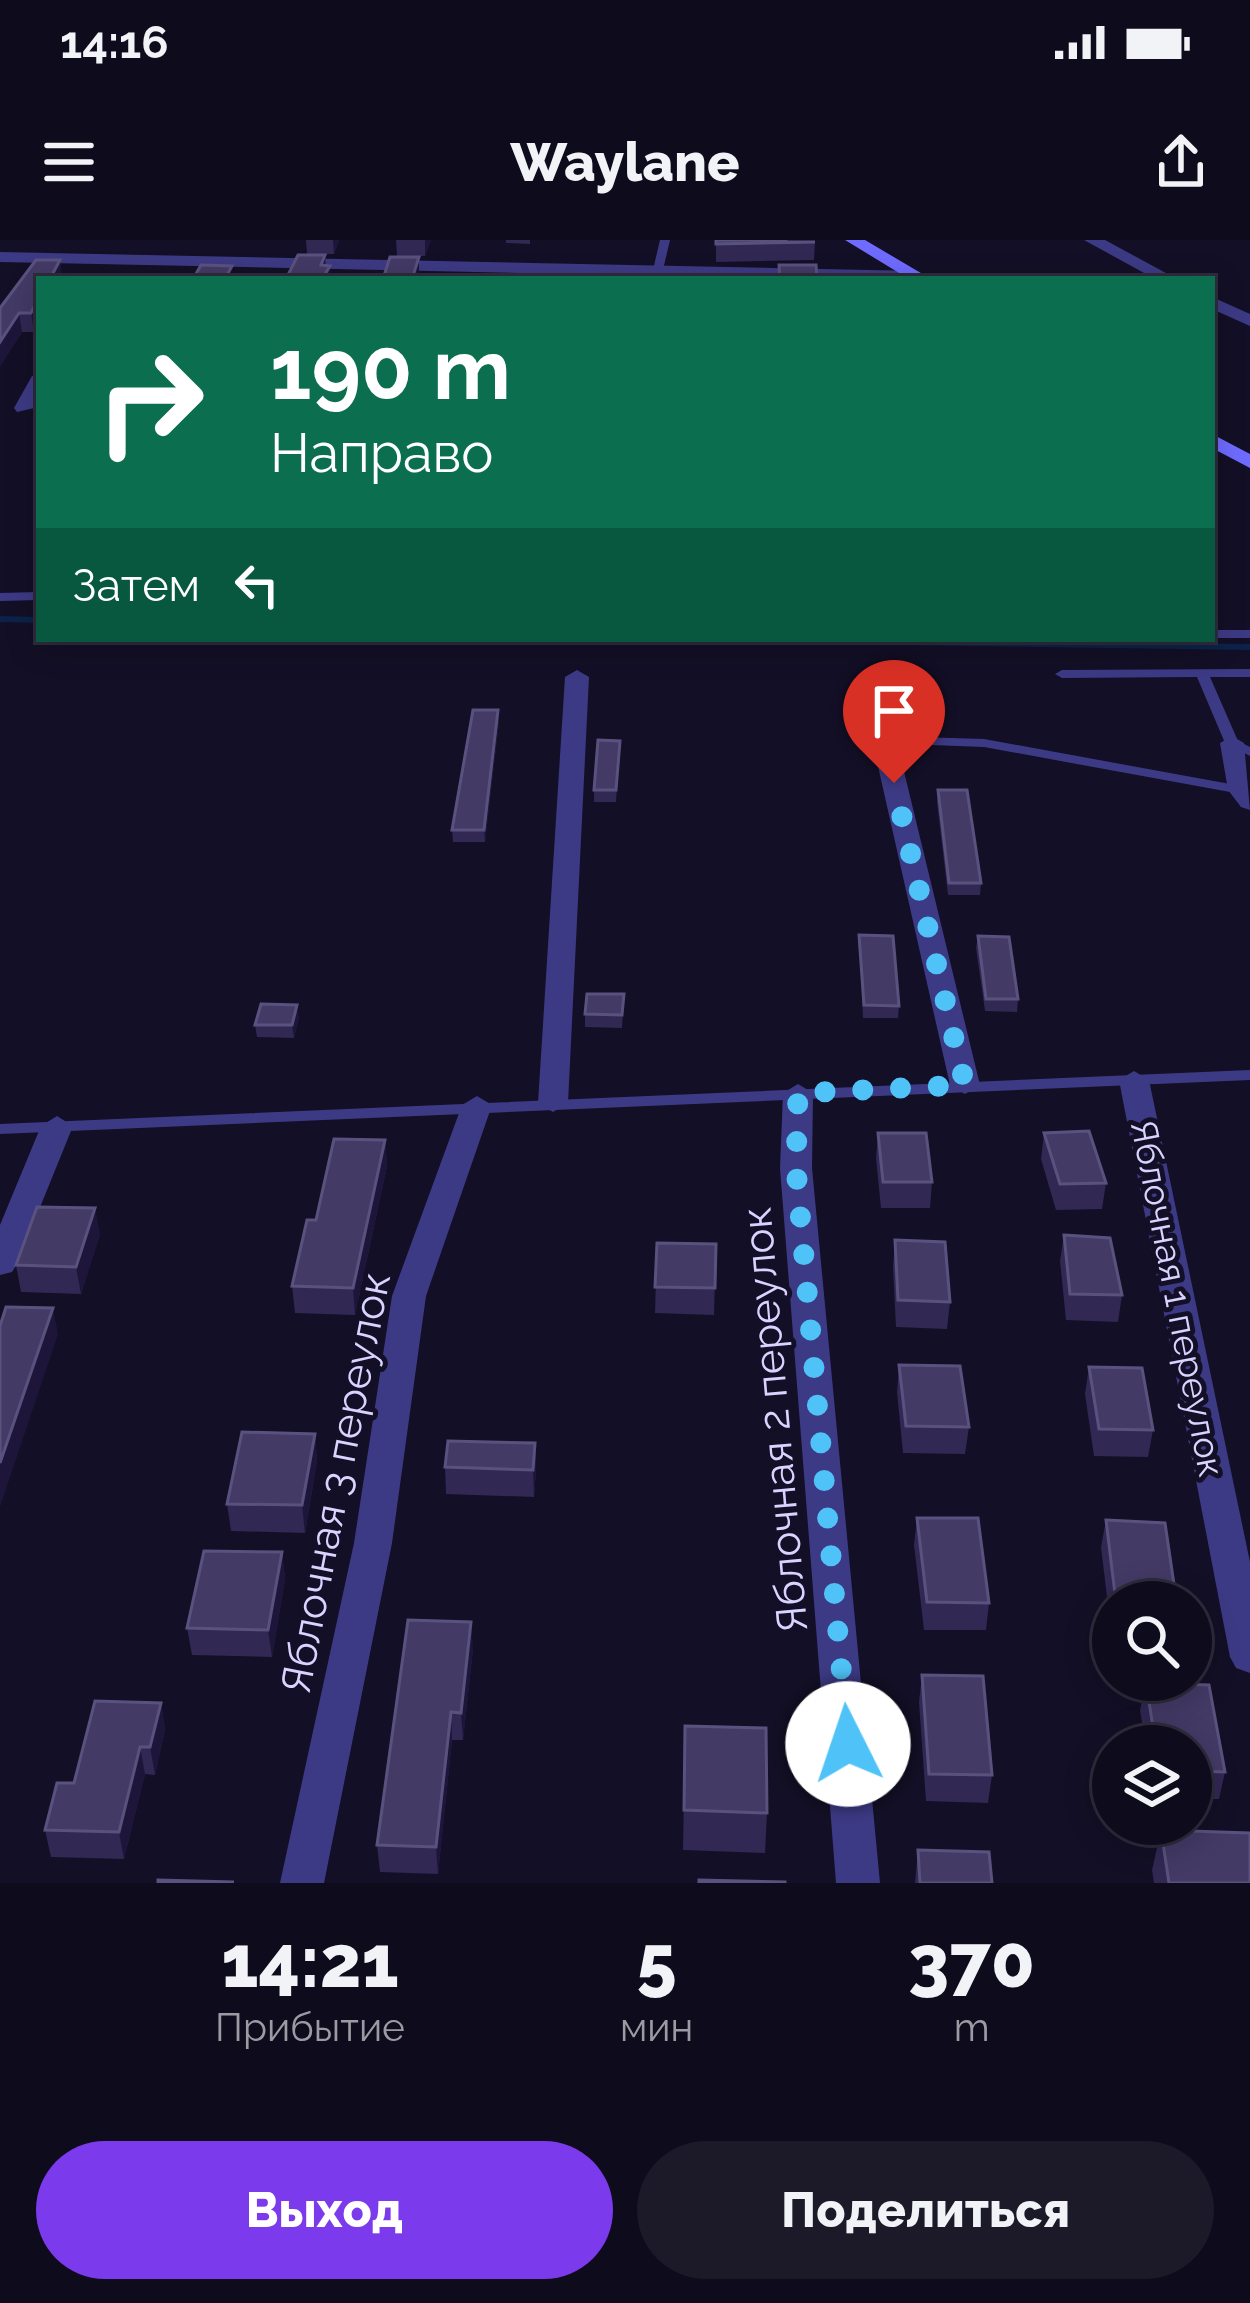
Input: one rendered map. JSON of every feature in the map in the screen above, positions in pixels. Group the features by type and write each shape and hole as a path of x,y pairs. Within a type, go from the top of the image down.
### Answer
{"street":[{"path":"97,276 118,240"},
{"path":"275,271 289,240"},
{"path":"475,274 483,240"},
{"path":"853,240 916,276"},
{"path":"1092,240 1162,276"},
{"path":"0,257 275,271 596,276"},
{"path":"1215,304 1250,321"},
{"path":"23,408 36,385"},
{"path":"1215,442 1250,462"},
{"path":"553,1103 577,677"},
{"path":"882,731 965,1085"},
{"path":"1241,748 1246,796"},
{"name":"Яблочная 1 переулок","path":"1134,1080 1250,1657"},
{"name":"Яблочная 2 переулок","path":"798,1093 796,1168 858,1883"},
{"name":"Яблочная 3 переулок","path":"302,1883 374,1543 410,1296 477,1105"},
{"path":"0,1264 57,1126"}],"lane":[{"path":"657,276 665,240"},
{"path":"0,597 36,596"},
{"path":"1215,634 1250,634"},
{"path":"1062,674 1250,673"},
{"path":"1202,674 1241,748"},
{"path":"882,731 984,743 1246,796"},
{"path":"0,1129 1250,1075"}],"building":[{"path":"716,240 786,240 815,242 716,244"},
{"path":"298,255 325,255 321,265 330,266 324,276 288,276"},
{"path":"390,257 419,257 413,276 384,276"},
{"path":"36,260 60,260 52,276 36,276 36,304 31,313 19,313 0,342 0,308"},
{"path":"201,265 232,266 227,276 195,276"},
{"path":"779,265 816,265 817,276 780,276"},
{"path":"473,710 498,710 484,830 452,830"},
{"path":"598,740 620,741 616,790 594,790"},
{"path":"938,790 967,790 981,883 949,883"},
{"path":"859,935 893,936 899,1006 864,1005"},
{"path":"978,936 1009,937 1018,999 986,999"},
{"path":"587,994 624,994 622,1015 585,1014"},
{"path":"261,1004 297,1005 292,1025 255,1025"},
{"path":"1089,1131 1106,1183 1060,1184 1044,1133"},
{"path":"878,1133 926,1133 932,1182 883,1182"},
{"path":"334,1139 385,1140 353,1288 292,1286 307,1220 316,1220"},
{"path":"37,1207 95,1208 76,1267 16,1265"},
{"path":"1064,1235 1110,1238 1122,1295 1070,1294"},
{"path":"895,1240 945,1242 950,1302 898,1300"},
{"path":"657,1243 716,1244 715,1288 655,1287"},
{"path":"6,1307 53,1308 0,1463 0,1326"},
{"path":"899,1365 960,1366 969,1427 906,1426"},
{"path":"1089,1367 1142,1368 1153,1430 1099,1429"},
{"path":"242,1432 315,1434 302,1505 227,1504"},
{"path":"448,1441 535,1443 533,1470 445,1467"},
{"path":"917,1518 978,1518 989,1603 927,1602"},
{"path":"1106,1520 1165,1523 1174,1581 1113,1581"},
{"path":"204,1551 282,1552 268,1630 187,1628"},
{"path":"408,1620 471,1622 461,1713 451,1712 436,1847 377,1845"},
{"path":"922,1675 983,1676 992,1775 929,1774"},
{"path":"95,1701 161,1703 150,1747 140,1747 119,1832 45,1830 57,1783 74,1783"},
{"path":"1149,1701 1212,1701 1225,1772 1212,1772 1212,1725 1153,1725"},
{"path":"685,1726 766,1728 767,1813 684,1810"},
{"path":"1212,1832 1250,1833 1250,1883 1169,1883 1163,1845 1212,1845"},
{"path":"918,1850 989,1852 992,1883 920,1883"},
{"path":"158,1880 234,1882 158,1883"},
{"path":"785,1882 785,1883 699,1883"}],"waterway":[{"path":"0,619 36,620"},
{"path":"896,642 1250,647"}],"route":[{"path":"848,1744 796,1168 798,1093 965,1085 894,783"}]}
